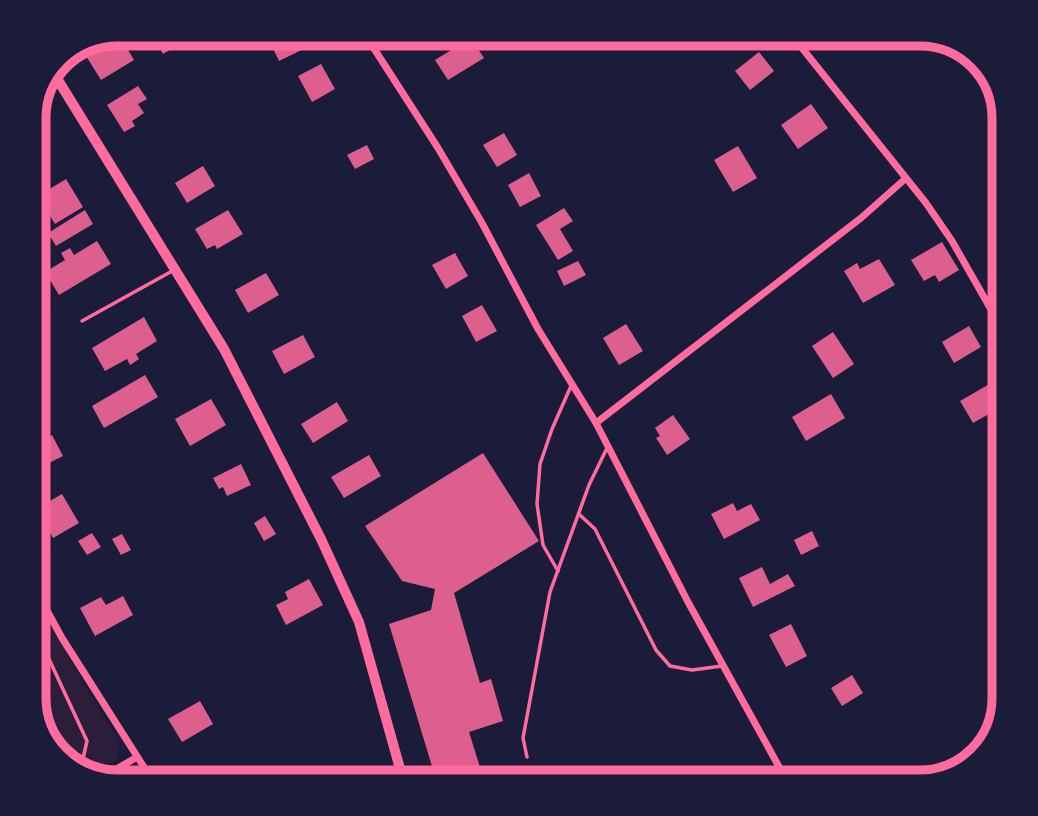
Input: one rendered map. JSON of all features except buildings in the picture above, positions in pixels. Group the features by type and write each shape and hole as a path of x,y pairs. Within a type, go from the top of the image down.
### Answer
{"street":[{"path":"372,46 438,148 482,223 538,329 596,423 682,590 781,770"},
{"path":"800,46 926,203 952,241 992,311"},
{"path":"57,79 223,349 321,539 359,622 400,770"},
{"path":"596,423 850,227 905,179"},
{"path":"46,608 146,770"},
{"path":"115,770 137,757"}],"lane":[{"path":"82,321 176,269"},
{"path":"558,572 543,545 537,504 540,464 572,384"},
{"path":"527,757 523,738 550,592 589,485 608,446"},
{"path":"580,515 595,529 656,650 670,666 692,670 724,666"}],"path":[{"path":"46,655 87,741 82,761"}],"shaded area":[{"path":"46,618 119,741 117,760 102,769 95,767 74,756 55,734 49,721 46,703"}]}
